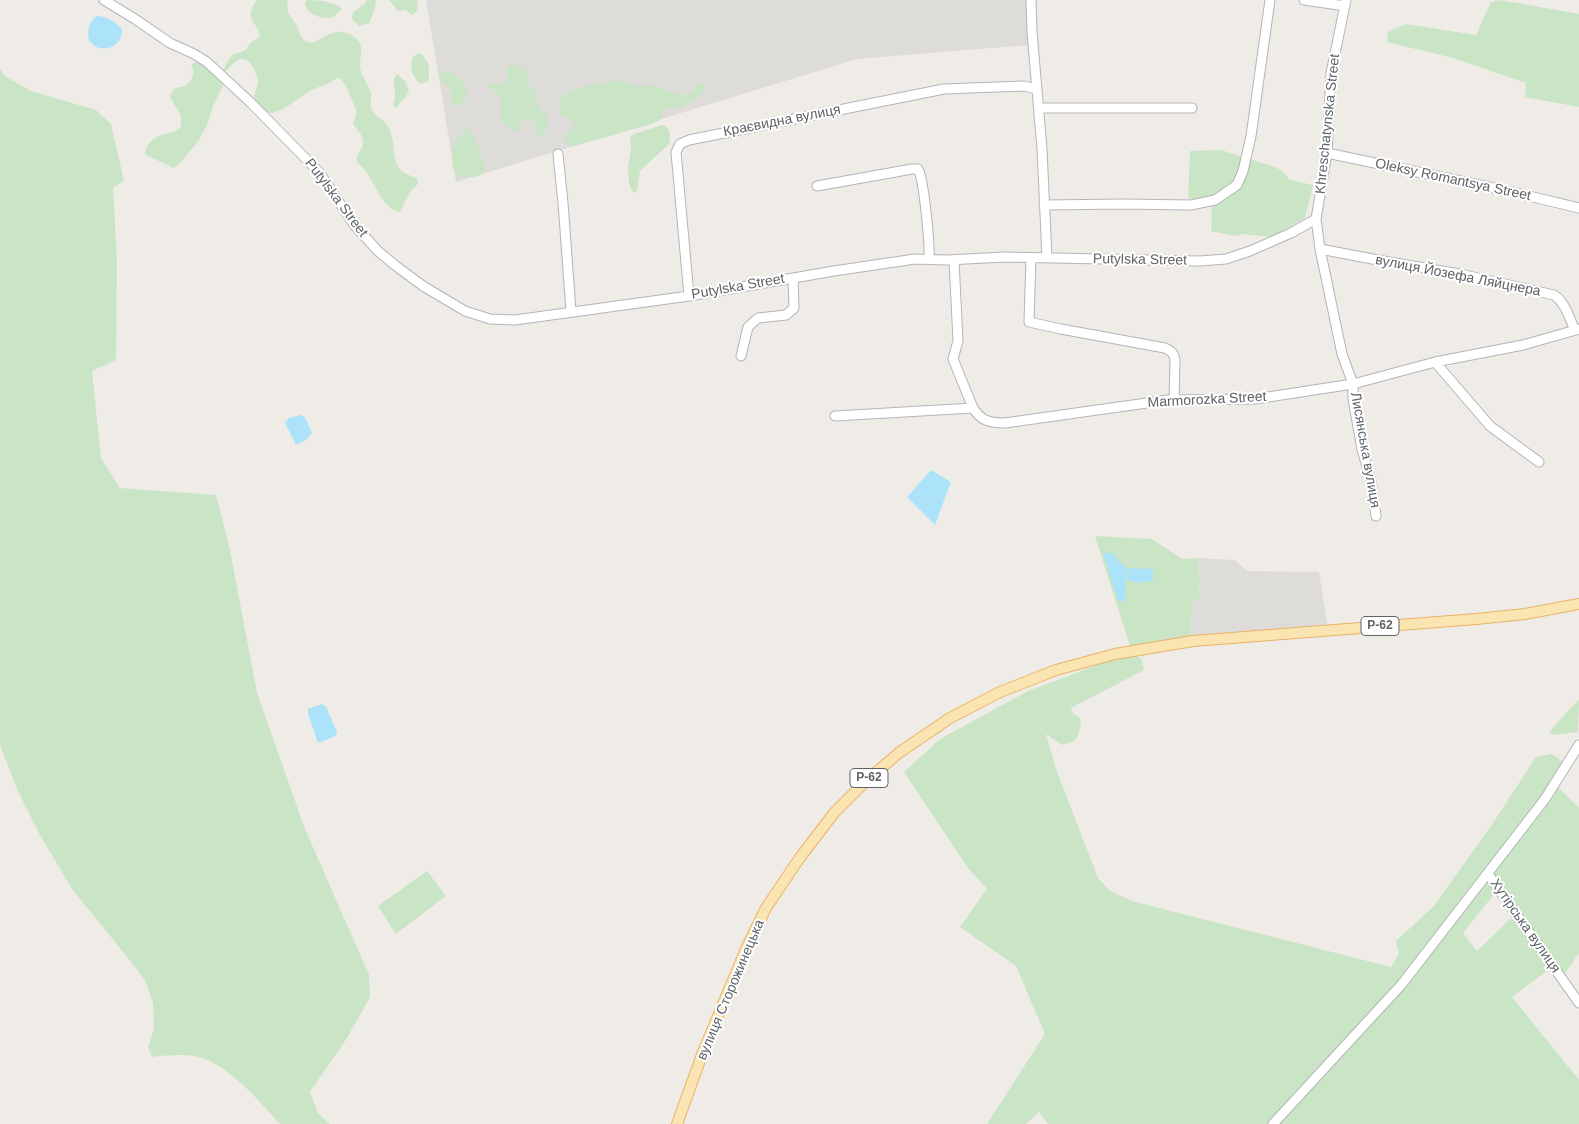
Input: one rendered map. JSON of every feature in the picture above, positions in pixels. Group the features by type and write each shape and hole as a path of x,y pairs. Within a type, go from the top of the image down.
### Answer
{"main road":[{"name":"вулиця Сторожинецька","path":"676,1124 734,976 766,908 799,859 834,814 868,779 900,752 950,718 1000,692 1056,670 1115,654 1193,641 1525,614 1579,604"}],"street":[{"name":"Putylska Street","path":"104,0 170,43 206,62 250,102 319,172 355,226 379,252 423,286 465,311 490,319 515,320 689,296 898,261 1005,257 1200,261 1226,259 1291,233 1316,219"},
{"path":"1030,0 1042,149 1046,258"},
{"path":"1044,205 1191,205 1215,200 1236,185 1244,171 1251,136 1270,0"},
{"path":"1304,0 1346,3"},
{"name":"Khreschatynska Street","path":"1316,219 1327,153 1331,73 1346,3"},
{"name":"Краєвидна вулиця","path":"689,296 676,152 680,144 689,140 944,89 1024,86 1037,89"},
{"path":"1039,108 1192,108"},
{"name":"Oleksy Romantsya Street","path":"1327,153 1579,208"},
{"path":"558,154 571,311"},
{"path":"817,186 918,169 921,177 929,241 929,260"},
{"path":"1316,219 1320,249 1342,354 1354,384"},
{"name":"вулиця Йозефа Ляйцнера","path":"1320,249 1383,262 1460,274 1554,295 1560,299 1577,329"},
{"path":"1031,258 1029,322 1170,350 1174,354 1175,360 1174,400"},
{"path":"835,416 973,408 953,359 958,341 954,260"},
{"path":"741,356 748,327 758,318 786,315 794,308 793,278"},
{"name":"Marmorozka Street","path":"973,408 977,415 991,423 1005,423 1174,400 1255,399 1354,384 1435,362 1524,345 1577,329"},
{"path":"1435,362 1490,426 1539,462"},
{"name":"Лисянська вулиця","path":"1354,384 1355,407 1362,449 1371,482 1376,516"},
{"path":"1273,1124 1402,984 1545,799 1579,745"},
{"name":"Хутірська вулиця","path":"1488,874 1579,1003"}],"shaded area":[{"path":"426,0 1028,0 1029,45 857,59 456,182"},
{"path":"1198,558 1235,560 1247,571 1319,572 1328,627 1239,632 1191,641 1192,600 1200,599"}],"green space":[{"path":"257,0 287,0 288,13 297,26 301,37 307,42 312,43 336,32 341,32 351,35 360,43 360,67 371,94 371,107 388,127 392,136 395,159 399,168 418,180 418,184 409,193 400,212 395,211 385,202 357,161 363,145 363,139 353,124 356,110 346,86 340,78 312,90 281,110 270,113 255,100 254,95 258,80 255,70 248,61 240,59 226,71 223,71 232,55 246,50 250,43 260,37 251,16"},
{"path":"307,0 332,3 340,7 341,10 332,18 319,17 309,11 305,4"},
{"path":"367,0 376,0 375,9 369,23 359,26 352,19 352,15"},
{"path":"389,0 417,0 418,10 412,15 405,10 398,11"},
{"path":"1500,0 1579,14 1579,107 1525,97 1526,83 1453,58 1387,42 1388,32 1406,24 1476,35 1491,2"},
{"path":"420,53 427,62 429,69 428,81 421,84 412,73 411,68 412,59"},
{"path":"197,62 213,71 223,86 199,140 174,168 145,154 147,147 155,138 180,128 179,112 170,97 171,93 174,89 185,86 190,82 193,74 191,64"},
{"path":"511,65 520,66 525,70 530,86 536,93 538,106 547,116 547,128 544,135 536,135 536,126 529,118 523,119 520,129 513,131 501,121 501,99 489,84 507,83 506,69"},
{"path":"0,68 8,78 31,91 96,110 111,124 124,181 113,187 117,260 116,360 92,371 101,458 120,488 216,495 230,550 257,693 305,829 369,975 370,997 347,1038 310,1092 318,1113 330,1124 280,1124 233,1076 210,1061 188,1055 152,1057 148,1047 154,1029 153,1003 145,980 72,889 40,835 17,789 0,745"},
{"path":"445,70 460,79 467,91 465,103 456,107 452,102 450,88 440,79 441,74"},
{"path":"397,74 405,81 409,91 396,108 393,106 395,98 394,81"},
{"path":"619,80 634,86 656,86 679,95 691,93 697,85 702,84 706,89 685,106 665,109 660,120 652,124 570,147 564,137 574,128 575,124 560,114 559,106 561,100 568,92 578,88"},
{"path":"662,125 666,126 668,130 669,144 640,171 637,191 633,193 629,184 628,168 631,149 630,137"},
{"path":"466,128 476,141 483,162 484,172 475,176 459,177 452,165 452,156 458,138"},
{"path":"1221,150 1272,166 1281,170 1290,180 1313,185 1305,218 1272,237 1242,234 1235,236 1211,231 1212,204 1188,198 1190,151"},
{"path":"1095,536 1152,539 1182,559 1198,558 1200,600 1192,600 1191,641 1133,652 1142,660 1144,670 1071,708 1072,712 1080,718 1081,727 1075,741 1062,745 1046,734 1056,769 1098,878 1110,891 1132,901 1391,967 1399,954 1396,941 1433,907 1493,823 1536,757 1552,754 1562,761 1579,749 1558,787 1579,808 1579,953 1560,981 1551,968 1512,997 1579,1080 1579,1124 1048,1124 1039,1112 1026,1124 987,1124 1045,1034 1016,966 960,927 987,889 968,868 904,772 940,739 1028,691 1132,652","holes":["1495,893 1509,906 1514,915 1477,951 1463,933"]},
{"path":"1579,699 1578,732 1554,735 1549,732"},
{"path":"427,871 446,896 396,934 378,906"}],"water":[{"path":"97,16 111,20 122,29 119,41 110,48 99,48 89,40 89,27"},
{"path":"300,415 305,417 312,433 306,440 296,445 285,423 289,418"},
{"path":"931,470 951,482 935,525 907,497"},
{"path":"1103,553 1112,553 1126,568 1125,601 1118,601"},
{"path":"1127,568 1153,569 1153,580 1134,582 1127,580"},
{"path":"322,704 326,707 337,732 336,736 318,743 308,709"}]}
